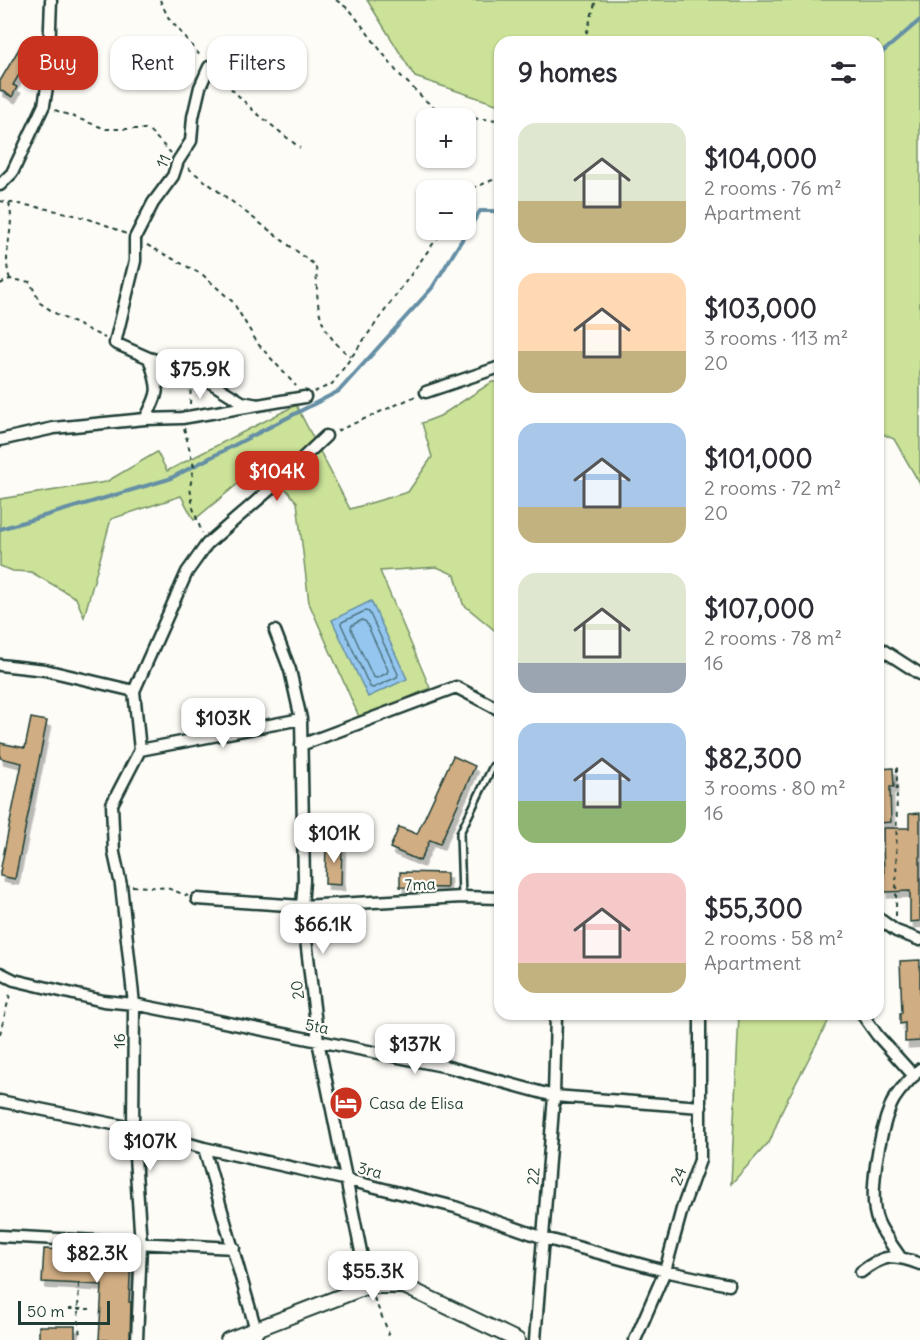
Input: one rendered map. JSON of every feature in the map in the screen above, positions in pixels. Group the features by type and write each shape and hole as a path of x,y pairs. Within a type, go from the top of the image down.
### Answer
{"street":[{"path":"0,185 12,173 44,105 48,81 51,0"},
{"name":"11","path":"115,343 135,261 135,238 153,203 173,176 178,161 191,141 193,117 200,87 207,71"},
{"path":"115,343 149,358 192,371 242,402 258,405"},
{"path":"145,419 157,396 156,381 149,358"},
{"path":"426,392 494,369"},
{"path":"0,440 54,428 145,419 182,418 305,397"},
{"path":"301,719 140,750 134,691 187,572 207,544 326,436"},
{"name":"20","path":"275,631 290,670 301,719 304,881 302,906 318,1041 368,1286"},
{"path":"884,651 920,674"},
{"path":"0,666 45,670 134,691"},
{"path":"300,745 456,687 494,708"},
{"name":"16","path":"137,1340 141,1244 133,1128 134,1004 121,885 114,854 111,804 140,750"},
{"name":"7ma","path":"197,899 302,906 462,897 494,898"},
{"path":"884,922 896,931 920,940"},
{"name":"5ta","path":"0,973 14,980 104,1001 134,1004 448,1067 554,1096 701,1107"},
{"name":"22","path":"536,1340 554,1096 556,1020"},
{"name":"24","path":"635,1340 665,1271 682,1209 700,1160 700,1020"},
{"path":"867,1020 878,1035 917,1072 892,1103 884,1126 873,1186 873,1207 878,1223 900,1257"},
{"name":"3ra","path":"0,1101 133,1128 204,1148 455,1207 544,1238 665,1271 729,1285"},
{"path":"204,1148 234,1248 256,1335"},
{"path":"0,1236 234,1248"},
{"path":"861,1272 878,1259 900,1257 920,1264"},
{"path":"228,1340 256,1335 368,1286 404,1286 517,1340"}],"lane":[{"path":"462,897 460,833 493,766"}],"path":[{"path":"160,0 168,17 207,65"},
{"path":"336,0 362,23 397,72 441,112 448,117 494,120"},
{"path":"586,36 596,0"},
{"path":"233,90 254,111 300,148"},
{"path":"44,105 106,129 148,129 178,161 316,266 318,305 325,331 351,357"},
{"path":"476,187 494,179"},
{"path":"0,201 74,214 112,227 203,275 233,302 258,344 305,397 332,384 436,240"},
{"path":"9,203 12,214 7,266 10,279"},
{"path":"0,284 10,279 30,282 40,303 58,315 115,343"},
{"path":"192,371 190,404 182,418 194,467 190,487 193,508 207,544"},
{"path":"326,436 426,392"},
{"path":"896,931 897,763"},
{"path":"121,885 167,888 197,899"},
{"path":"0,1034 14,980"},
{"path":"80,1284 78,1309 80,1340"},
{"path":"368,1286 388,1331 388,1340"},
{"path":"68,1309 90,1309"}],"green space":[{"path":"367,0 920,0 920,484 894,439 884,435 884,36 494,36 494,103 415,77"},
{"path":"494,382 494,630 463,604 455,575 437,567 380,571 430,688 360,719 309,603 297,502 263,463 194,520 181,496 111,519 84,617 76,598 31,572 13,571 0,566 0,499 106,482 157,452 167,471 296,405 350,509 408,492 432,457 422,423 440,416"},
{"path":"739,1020 829,1020 783,1108 770,1141 731,1184"}],"water":[{"path":"371,601 407,679 368,697 332,620"}],"building":[{"path":"18,50 18,77 13,85 17,87 12,97 0,90 0,81"},
{"path":"31,718 47,721 15,879 0,876 0,872 22,763 0,758 0,743 25,748"},
{"path":"453,756 475,766 440,844 430,840 420,861 390,848 399,827 417,834"},
{"path":"893,768 894,787 890,787 891,822 884,823 884,769"},
{"path":"920,813 920,921 910,922 910,891 884,892 884,828 909,828 909,814"},
{"path":"326,844 342,844 341,885 325,884"},
{"path":"400,872 447,873 447,888 400,887"},
{"path":"920,960 920,1041 905,1042 905,1023 900,1024 900,1013 902,1013 900,961"},
{"path":"44,1249 131,1253 130,1340 99,1340 102,1285 42,1282"},
{"path":"39,1326 75,1326 75,1340 39,1340"}],"waterway":[{"path":"884,51 920,20"},
{"path":"0,529 169,479 339,391 432,288 480,211 494,211"}],"place":[{"name":"Casa de Elisa","path":"346,1103"}]}
